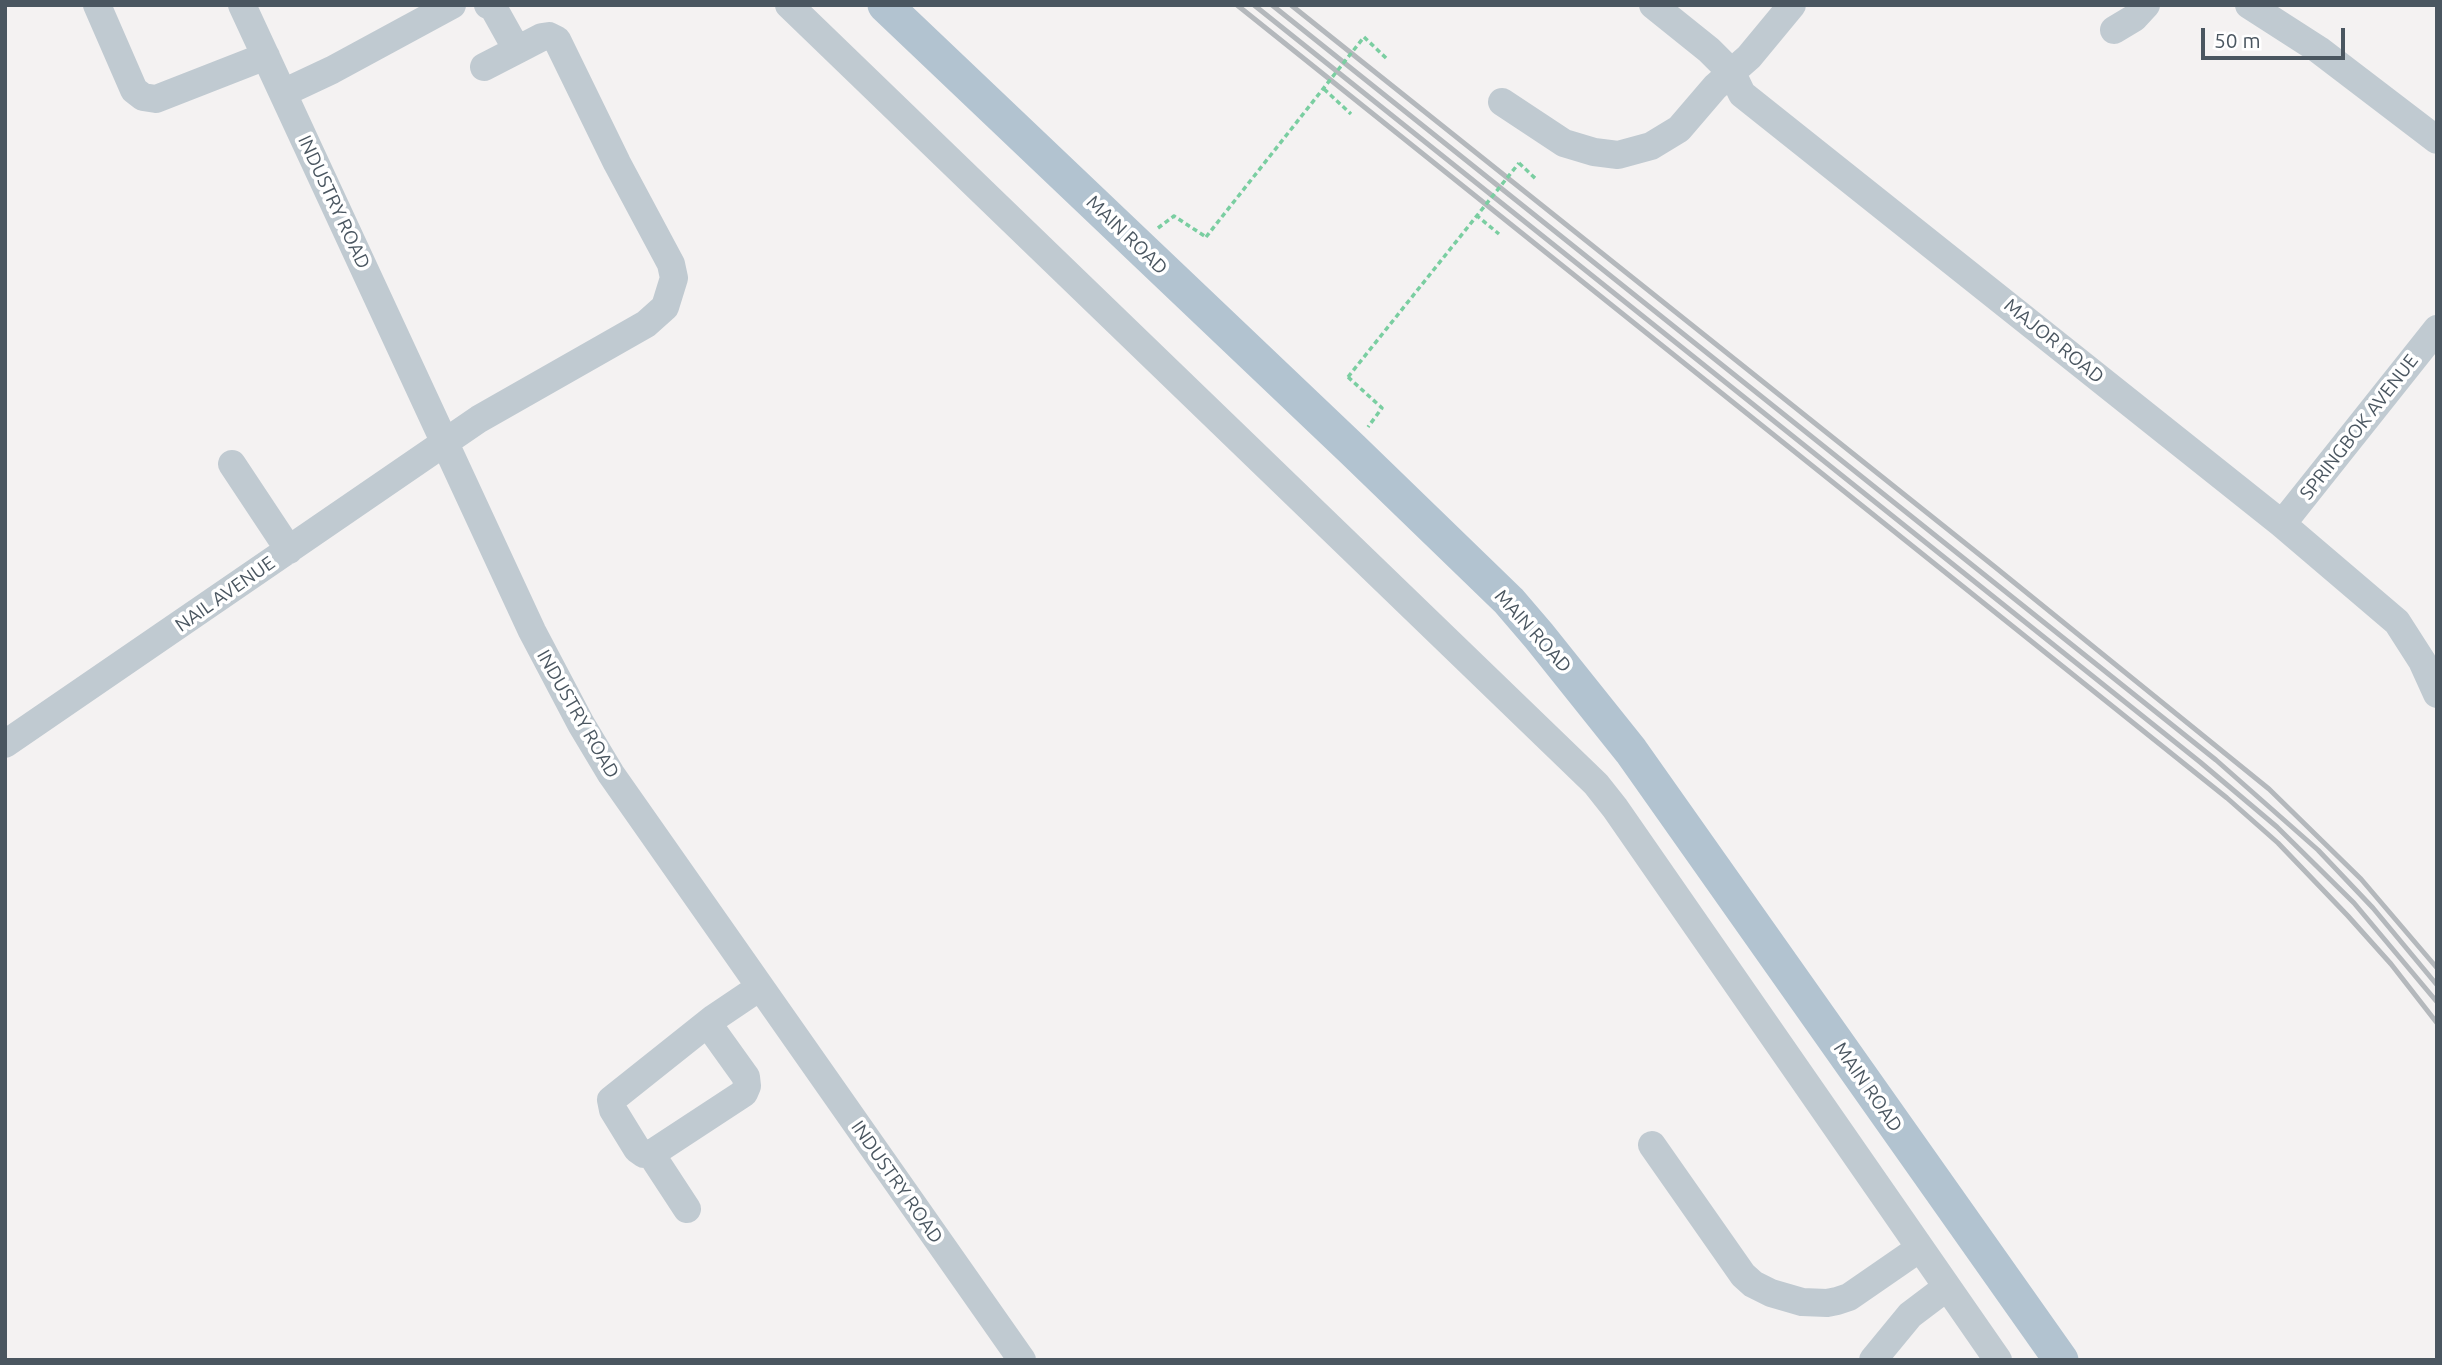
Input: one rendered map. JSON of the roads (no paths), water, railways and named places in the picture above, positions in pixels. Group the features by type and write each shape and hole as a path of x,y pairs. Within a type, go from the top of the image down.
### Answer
{"main road":[{"name":"MAIN ROAD","path":"885,5 1509,601 1631,751 2061,1360"}],"street":[{"path":"97,5 134,90 143,97 156,99 266,57"},
{"name":"INDUSTRY ROAD","path":"243,5 532,631 581,724 611,774 1022,1360"},
{"path":"283,93 332,70 452,5"},
{"path":"484,67 517,50 494,7 488,5"},
{"path":"789,5 1596,784 1623,819 1998,1360"},
{"name":"MAJOR ROAD","path":"1653,5 1709,50 1732,73 1742,94 2282,524 2397,622 2422,661 2437,694"},
{"path":"1502,102 1564,143 1594,152 1618,155 1651,146 1679,129 1715,87 1749,57 1792,5"},
{"path":"2114,30 2134,19 2146,5"},
{"path":"2249,5 2319,50 2437,140"},
{"name":"NAIL AVENUE","path":"5,744 444,442 646,324 665,307 674,278 671,264 617,163 557,40 550,36 542,37 517,50"},
{"name":"SPRINGBOK AVENUE","path":"2282,524 2437,329"},
{"path":"232,464 289,550"},
{"path":"708,1024 746,1077 747,1086 744,1093 651,1154 643,1154 637,1149 613,1110 611,1100 708,1024 760,987"},
{"path":"1652,1145 1743,1275 1753,1284 1771,1293 1802,1302 1837,1301 1849,1297 1920,1248"},
{"path":"651,1154 687,1209"},
{"path":"1873,1360 1910,1315 1947,1287"}],"railway":[{"path":"1237,5 2227,798 2278,843 2348,916 2391,964 2437,1023"},
{"path":"1254,5 2200,762 2277,827 2354,903 2437,1002"},
{"path":"1272,5 2216,760 2318,850 2373,908 2437,985"},
{"path":"1291,5 2269,789 2361,879 2437,968"}]}
